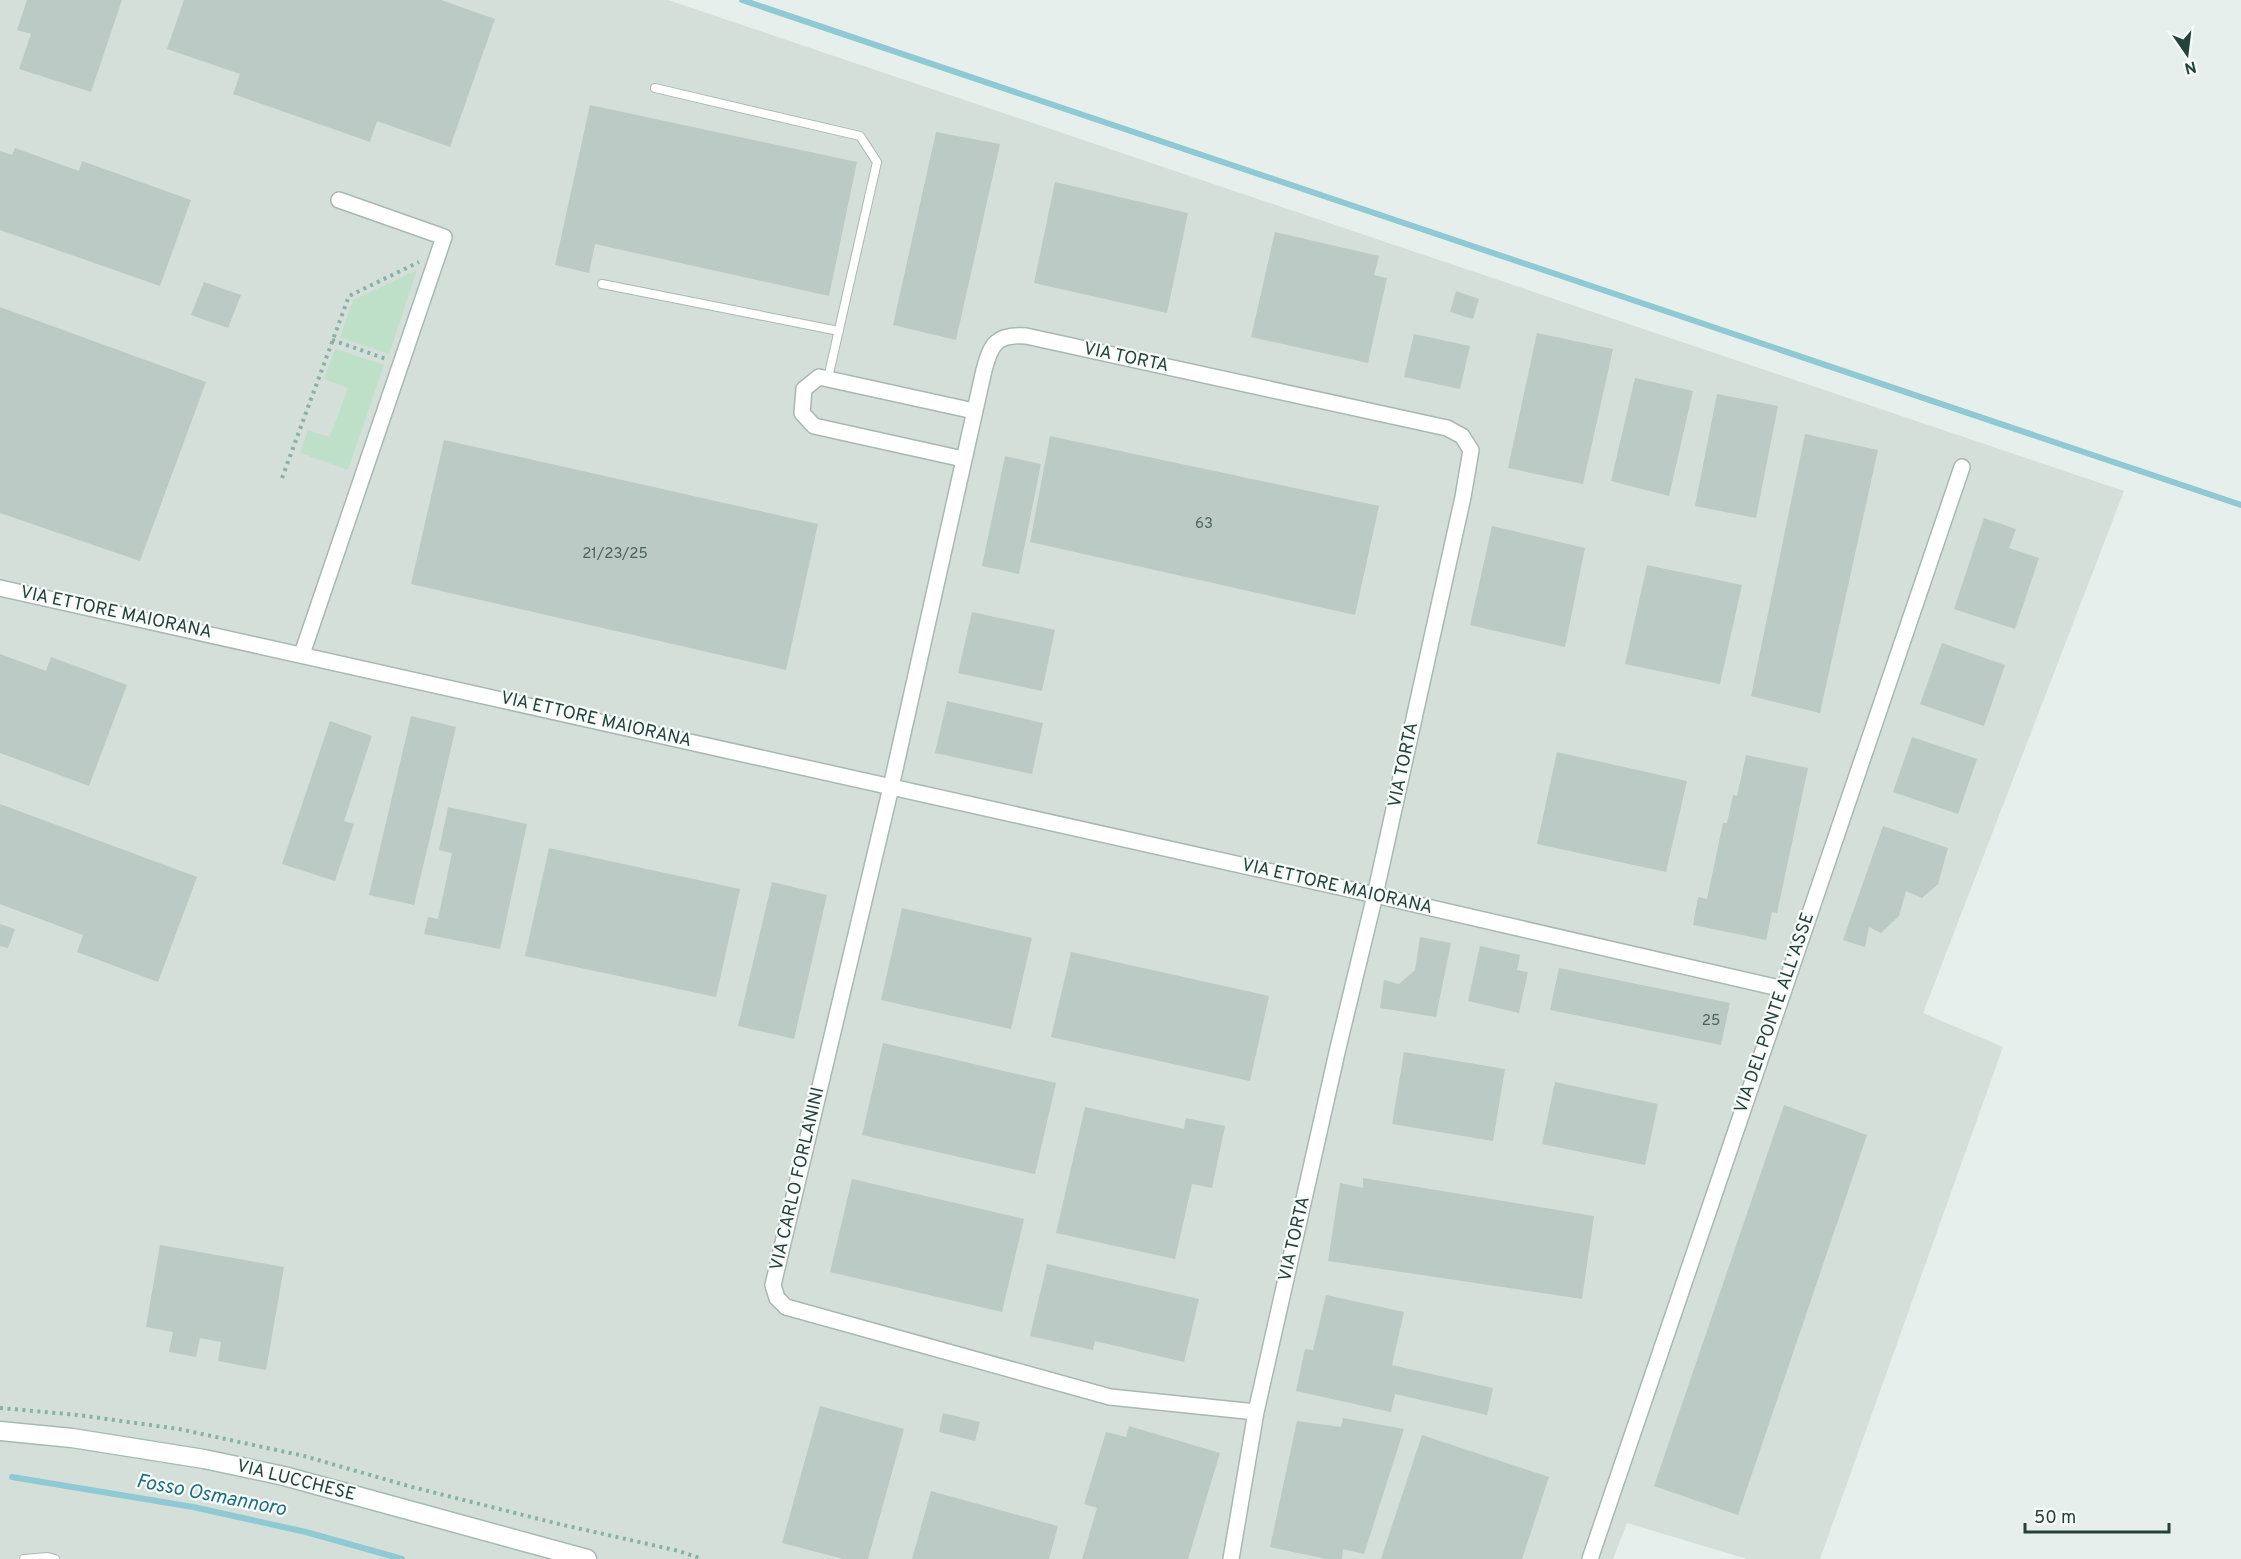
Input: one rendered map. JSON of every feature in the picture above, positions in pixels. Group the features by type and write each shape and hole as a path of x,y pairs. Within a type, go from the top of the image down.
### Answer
{"main road":[{"name":"VIA LUCCHESE","path":"0,1431 84,1440 204,1459 284,1476 587,1559"}],"street":[{"path":"302,654 444,237 339,200"},
{"name":"VIA TORTA","path":"974,411 990,348 1000,339 1008,336 1026,336 1447,428 1462,436 1468,443 1471,458 1375,895 1256,1412 1231,1559"},
{"path":"891,787 974,411 819,376 804,389 802,413 814,426 963,459"},
{"name":"VIA DEL PONTE ALL'ASSE","path":"1590,1559 1962,467"},
{"name":"VIA ETTORE MAIORANA","path":"0,588 1375,895 1783,989"},
{"name":"VIA CARLO FORLANINI","path":"891,787 773,1285 777,1298 786,1307 1110,1397 1256,1412"}],"lane":[{"path":"655,88 860,136 877,162 828,378"},
{"path":"602,284 838,331"},
{"path":"24,1559 48,1557 55,1559"}],"path":[{"path":"282,478 349,296 439,252"},
{"path":"332,340 401,364"}],"shaded area":[{"path":"0,0 668,0 2124,491 1923,1013 2003,1047 1820,1559 1747,1559 1627,1523 1613,1559 0,1559"}],"green space":[{"path":"417,270 389,354 340,337 353,300"},
{"path":"335,349 384,365 348,470 300,453 308,430 330,437 348,388 324,379"}],"building":[{"path":"27,0 122,0 91,92 19,69 31,34 17,30"},
{"path":"184,0 441,0 495,19 450,147 377,121 370,142 233,94 240,74 167,49"},
{"path":"590,105 857,162 829,296 595,244 589,273 555,265"},
{"path":"936,132 1000,144 956,340 893,325"},
{"path":"15,148 79,171 82,161 191,200 160,286 0,230 0,151 12,155"},
{"path":"1055,182 1188,213 1167,313 1034,283"},
{"path":"1275,232 1379,256 1374,275 1387,278 1368,363 1251,337"},
{"path":"204,282 241,295 228,328 191,315"},
{"path":"1456,291 1479,299 1473,319 1450,312"},
{"path":"0,307 206,382 140,561 0,513"},
{"path":"1537,333 1613,349 1583,484 1508,468"},
{"path":"1414,334 1470,346 1460,389 1404,377"},
{"path":"1635,378 1693,391 1669,496 1611,481"},
{"path":"1717,394 1778,406 1756,518 1695,506"},
{"path":"1805,434 1878,450 1820,713 1751,696"},
{"path":"1050,436 1379,506 1355,615 1030,542"},
{"path":"444,440 818,524 786,670 411,584"},
{"path":"1005,456 1041,464 1019,574 982,566"},
{"path":"1984,518 2016,529 2009,548 2039,558 2015,629 1954,609"},
{"path":"1492,526 1585,548 1565,647 1470,625"},
{"path":"1647,565 1742,585 1720,684 1625,664"},
{"path":"972,612 1055,630 1042,691 958,673"},
{"path":"1942,643 2005,665 1984,726 1920,704"},
{"path":"0,654 46,671 51,657 127,685 89,786 0,753"},
{"path":"947,701 1043,723 1032,774 935,753"},
{"path":"411,716 456,727 414,905 369,895"},
{"path":"330,721 372,736 344,821 354,824 335,881 282,864"},
{"path":"1912,737 1977,759 1958,814 1893,792"},
{"path":"1557,752 1687,781 1666,872 1537,844"},
{"path":"1746,755 1808,768 1777,913 1772,912 1766,940 1693,925 1698,897 1707,899 1723,823 1727,823 1733,795 1737,796"},
{"path":"0,804 197,877 158,982 77,952 83,935 0,904"},
{"path":"448,807 527,824 500,949 424,934 428,917 438,919 452,853 439,850"},
{"path":"1883,826 1948,848 1938,884 1922,898 1906,891 1899,916 1881,933 1869,927 1865,947 1843,940"},
{"path":"549,848 740,889 716,997 525,956"},
{"path":"772,882 827,895 794,1039 738,1026"},
{"path":"902,908 1032,938 1011,1029 881,1000"},
{"path":"0,924 15,929 8,948 0,946"},
{"path":"1420,937 1451,943 1436,1017 1380,1008 1384,980 1399,984 1415,970"},
{"path":"1480,946 1520,955 1517,970 1528,972 1519,1013 1468,1001"},
{"path":"1071,952 1269,996 1250,1081 1051,1037"},
{"path":"1559,968 1730,1003 1721,1045 1550,1010"},
{"path":"883,1043 1056,1083 1035,1174 862,1135"},
{"path":"1404,1052 1505,1069 1493,1141 1392,1124"},
{"path":"1555,1082 1658,1104 1645,1165 1542,1144"},
{"path":"1784,1105 1867,1135 1738,1515 1654,1486"},
{"path":"1085,1107 1184,1129 1186,1118 1225,1126 1212,1188 1192,1184 1175,1259 1056,1233"},
{"path":"1363,1178 1594,1216 1582,1299 1328,1261 1340,1183 1363,1188"},
{"path":"852,1179 1024,1219 1002,1312 830,1272"},
{"path":"160,1245 284,1267 266,1370 218,1361 221,1342 200,1338 196,1357 169,1352 173,1332 146,1327"},
{"path":"1047,1264 1199,1299 1184,1362 1095,1341 1093,1350 1030,1336"},
{"path":"1326,1295 1404,1312 1392,1365 1493,1388 1487,1415 1395,1394 1391,1412 1296,1391 1305,1349 1313,1350"},
{"path":"820,1406 904,1429 868,1559 843,1559 782,1543"},
{"path":"943,1413 980,1422 975,1441 939,1432"},
{"path":"1343,1418 1404,1429 1364,1554 1343,1549 1342,1559 1326,1559 1270,1547 1297,1421 1341,1427"},
{"path":"1129,1426 1220,1453 1188,1559 1082,1559 1097,1508 1084,1504 1106,1432 1126,1437"},
{"path":"1422,1435 1549,1477 1522,1559 1381,1559"},
{"path":"931,1491 1058,1526 1049,1559 912,1559"}],"waterway":[{"path":"742,0 2241,505"},
{"name":"Fosso Osmannoro","path":"12,1477 193,1507 306,1532 402,1559"}]}
